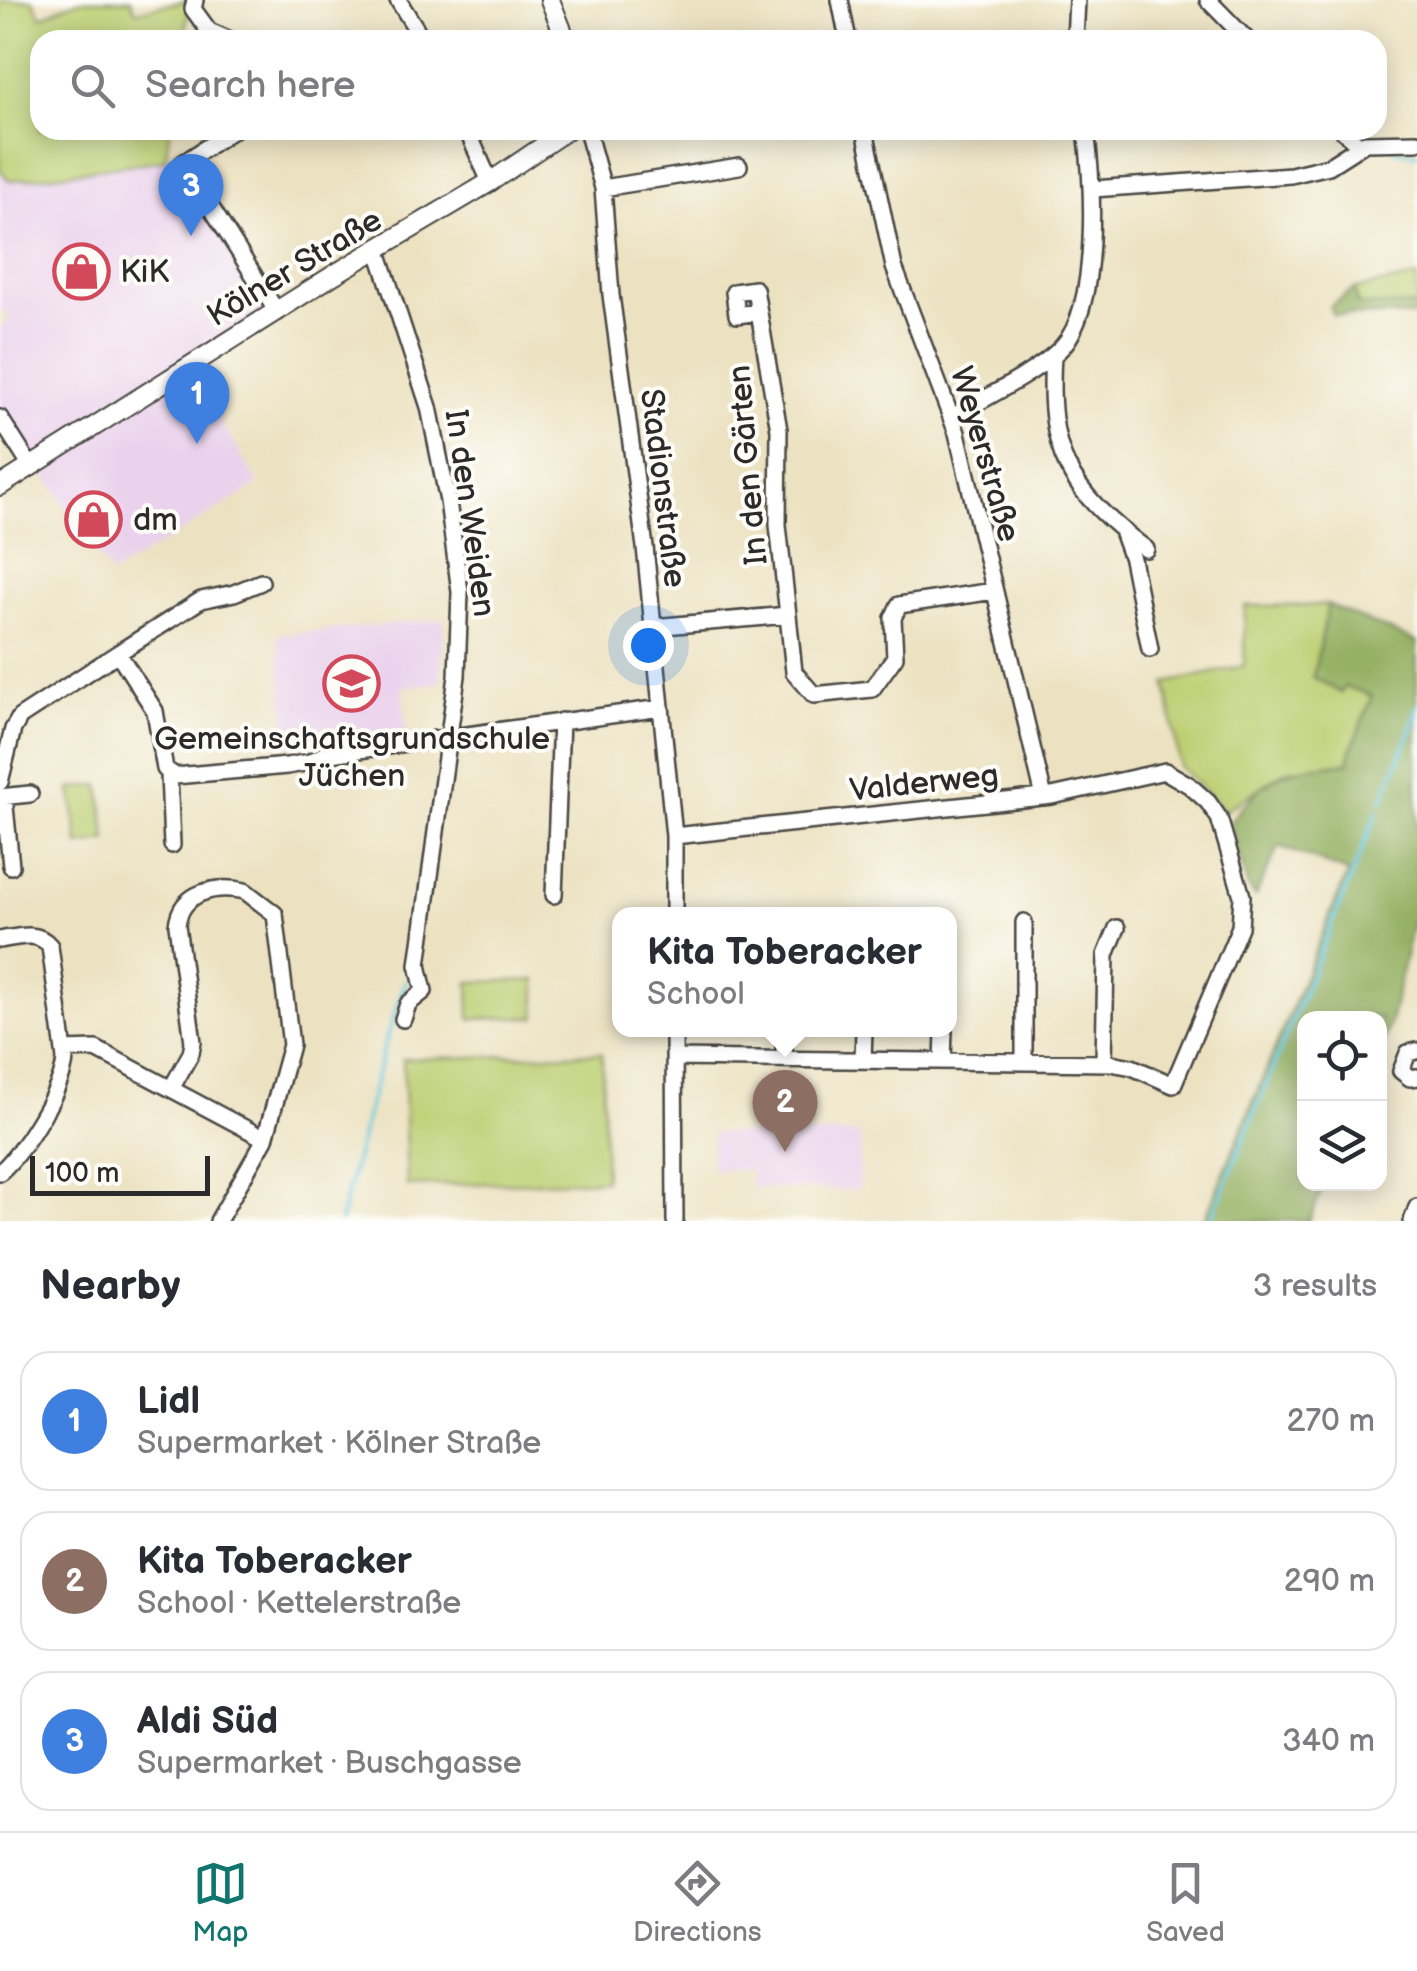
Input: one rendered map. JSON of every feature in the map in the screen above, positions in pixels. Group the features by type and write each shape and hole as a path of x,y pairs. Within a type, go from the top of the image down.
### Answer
{"main road":[{"path":"550,0 562,30"},
{"name":"Kölner Straße","path":"0,486 552,140"}],"street":[{"path":"195,0 193,9 211,30"},
{"path":"398,0 417,30"},
{"path":"840,0 846,30"},
{"path":"1076,30 1077,0"},
{"path":"1208,0 1237,30"},
{"path":"218,140 183,163 276,312"},
{"path":"471,140 490,182"},
{"name":"Stadionstraße","path":"590,140 603,188 611,295 640,507 674,836 674,907"},
{"name":"Weyerstraße","path":"867,140 894,266 952,418 1044,797"},
{"path":"952,418 1053,355 1068,340 1079,313 1090,242 1093,189 1087,140"},
{"path":"1353,140 1359,145"},
{"path":"1093,189 1291,175 1328,166 1359,145 1382,140 1417,142"},
{"path":"603,188 739,166"},
{"name":"In den Weiden","path":"378,251 429,406 451,524 461,623 418,966 424,990 408,1004 403,1019"},
{"name":"In den Gärten","path":"759,312 779,430 778,525 794,672 814,695 872,689 895,657 893,618 899,604 994,591"},
{"path":"1053,355 1051,408 1058,446 1074,478 1121,530 1146,549"},
{"path":"0,418 31,467"},
{"path":"1121,530 1132,559 1150,649"},
{"path":"11,866 1,792 13,729 22,715 202,600 261,582"},
{"path":"653,627 788,615"},
{"path":"118,653 156,714 164,765 170,774 172,845"},
{"path":"170,774 272,768 365,750 661,708"},
{"path":"554,895 561,721"},
{"name":"Valderweg","path":"674,836 1044,797 1160,771 1176,776 1208,802 1219,818 1243,909 1240,928 1173,1085 1132,1067 1104,1062"},
{"path":"1,792 30,794"},
{"path":"171,1089 193,1042 177,925 180,910 196,894 245,891 275,914 291,1030 290,1053 265,1139 218,1221"},
{"path":"1024,922 1024,1062"},
{"path":"674,1058 1104,1062 1106,955 1117,928"},
{"path":"0,940 34,936 50,946 64,1050 64,1067 57,1084 19,1151 0,1172"},
{"path":"674,1037 675,1221"},
{"path":"784,1037 784,1059"},
{"path":"864,1037 864,1060"},
{"path":"943,1061 944,1037"},
{"path":"64,1050 96,1049 265,1139"},
{"path":"1417,1051 1406,1055 1401,1071 1408,1078 1417,1077"},
{"path":"1412,1221 1417,1207"}],"shaded area":[{"path":"173,158 270,311 186,365 259,484 111,575 0,406 0,327 10,320 0,308 0,170 10,181"},
{"name":"Gemeinschaftsgrundschule Jüchen","path":"444,619 441,682 402,687 407,734 289,749 277,635"},
{"path":"712,1133 860,1134 859,1190 751,1188 750,1170 711,1169"}],"green space":[{"path":"0,0 33,0 41,17 78,0 131,0 135,11 190,0 186,30 30,30 30,140 168,140 165,160 10,181 0,170"},
{"path":"1417,277 1417,306 1357,305 1355,289"},
{"path":"1355,289 1357,305 1417,306 1417,316 1333,315 1330,306"},
{"path":"1328,605 1313,677 1342,692 1344,685 1372,696 1350,762 1287,770 1225,811 1180,767 1166,683 1244,666 1245,606"},
{"path":"1328,605 1417,642 1417,902 1387,1031 1387,1011 1297,1011 1297,1191 1322,1191 1309,1221 1204,1221 1348,872 1279,846 1255,896 1247,885 1230,822 1257,792 1281,775 1350,762 1372,696 1345,686 1341,693 1313,677"},
{"path":"100,785 107,841 79,845 71,789"},
{"path":"536,980 536,1017 470,1019 469,982"},
{"path":"602,1053 605,1180 407,1186 403,1059"}],"waterway":[{"path":"1394,150 1417,154"},
{"path":"1382,801 1417,706"},
{"path":"1210,1221 1378,811"},
{"path":"340,1221 386,1040 406,981"}],"place":[{"name":"Aldi Süd","path":"191,236"},
{"name":"KiK","path":"81,271"},
{"name":"Lidl","path":"197,444"},
{"name":"dm","path":"94,519"},
{"name":"Gemeinschaftsgrundschule Jüchen","path":"352,684"},
{"name":"Kita Toberacker","path":"785,1152"}]}
